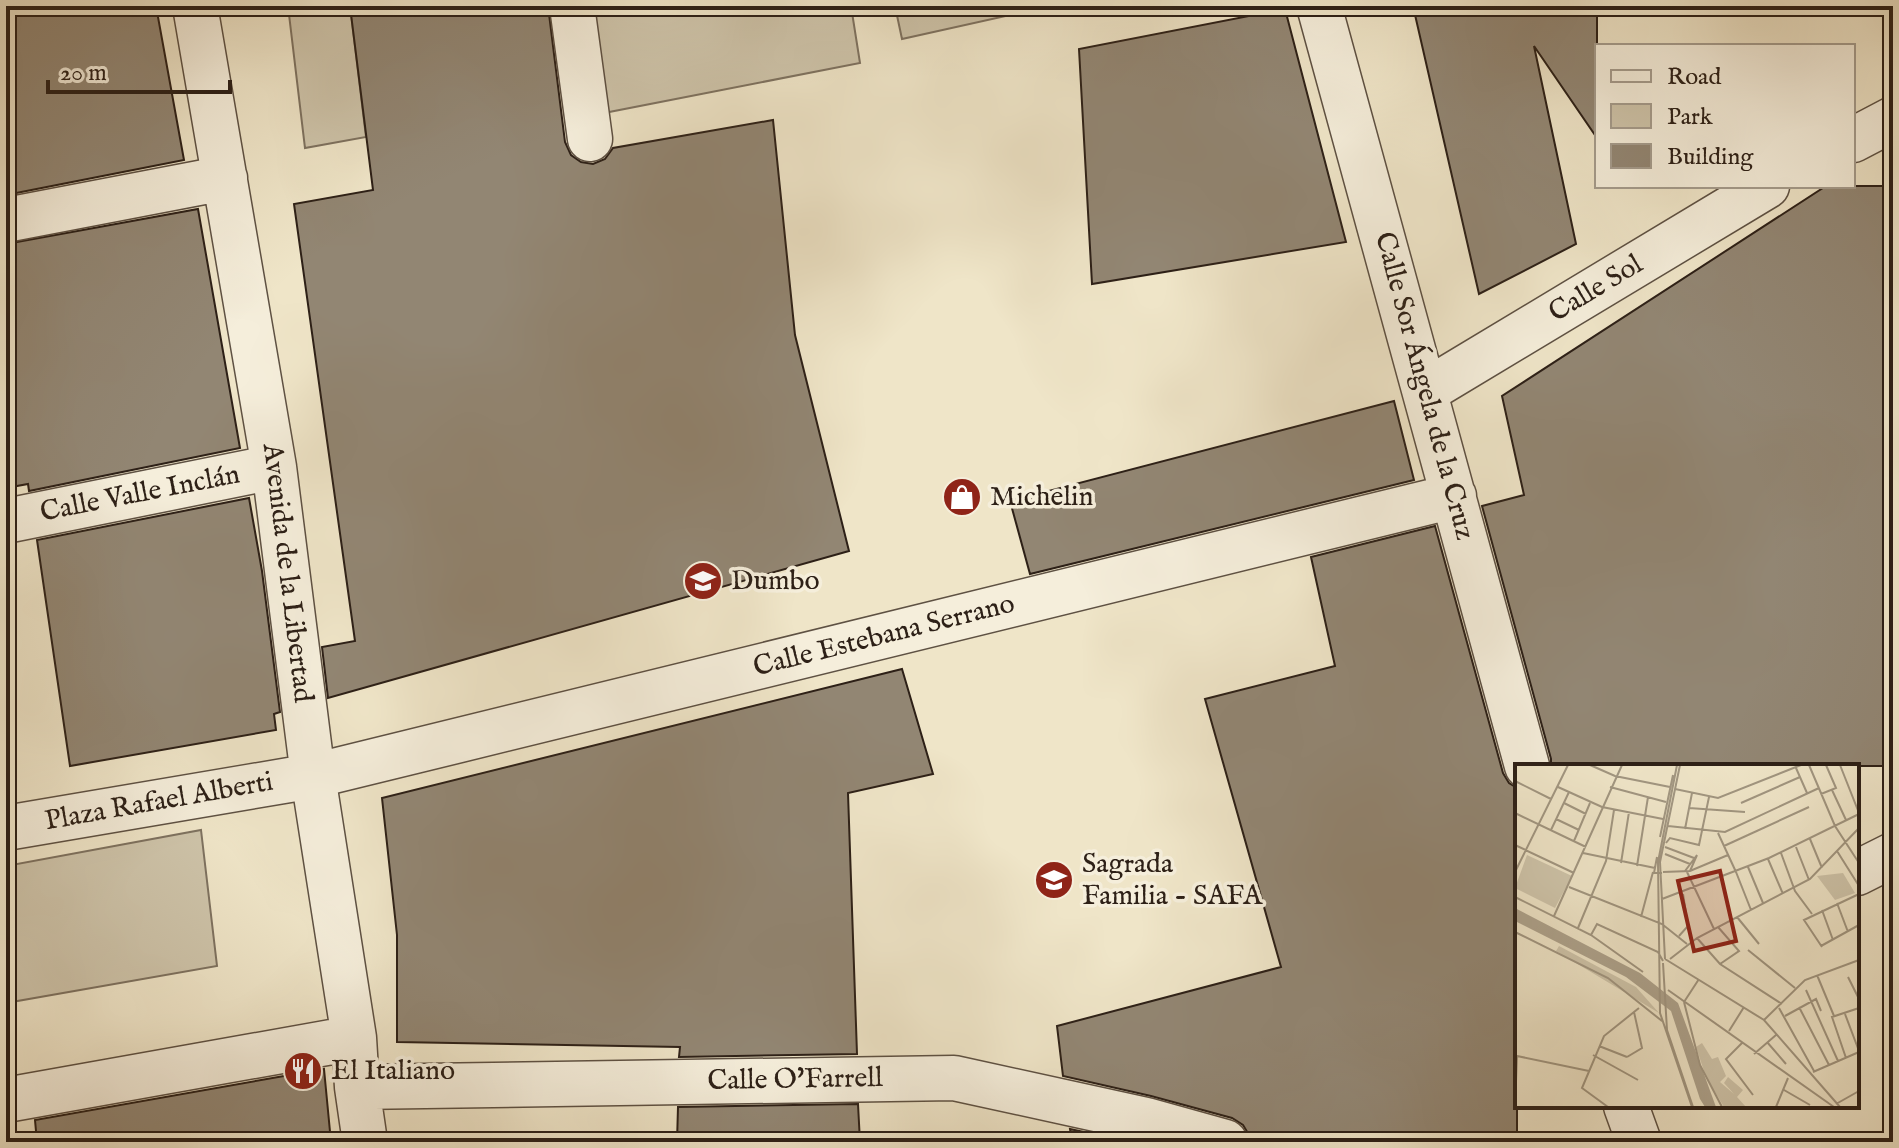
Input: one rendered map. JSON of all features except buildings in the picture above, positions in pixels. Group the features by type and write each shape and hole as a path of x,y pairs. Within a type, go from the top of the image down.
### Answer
{"street":[{"name":"Avenida de la Libertad","path":"195,6 274,467 313,776 354,1038 365,1142"},
{"path":"572,6 590,139"},
{"name":"Calle Sor Ángela de la Cruz","path":"1319,6 1526,764"},
{"path":"1855,139 1893,119"},
{"path":"6,220 225,178"},
{"name":"Calle Sol","path":"1426,391 1764,188"},
{"name":"Calle Valle Inclán","path":"6,521 274,467"},
{"name":"Calle Estebana Serrano","path":"313,776 1454,496"},
{"name":"Plaza Rafael Alberti","path":"6,828 313,776"},
{"path":"1859,872 1893,855"},
{"path":"6,1100 354,1038"},
{"name":"Calle O'Farrell","path":"357,1087 954,1078 1146,1120 1225,1142"},
{"path":"1627,1108 1639,1142"}],"green space":[{"path":"288,6 350,6 366,137 305,148"},
{"path":"589,6 851,6 860,63 604,113"},
{"path":"895,6 1051,6 902,39"},
{"path":"201,830 217,966 6,1003 6,866"}],"place":[{"name":"Michelin","path":"962,497"},
{"name":"Dumbo","path":"703,581"},
{"name":"Sagrada Familia - SAFA","path":"1054,880"},
{"name":"El Italiano","path":"303,1071"}]}
